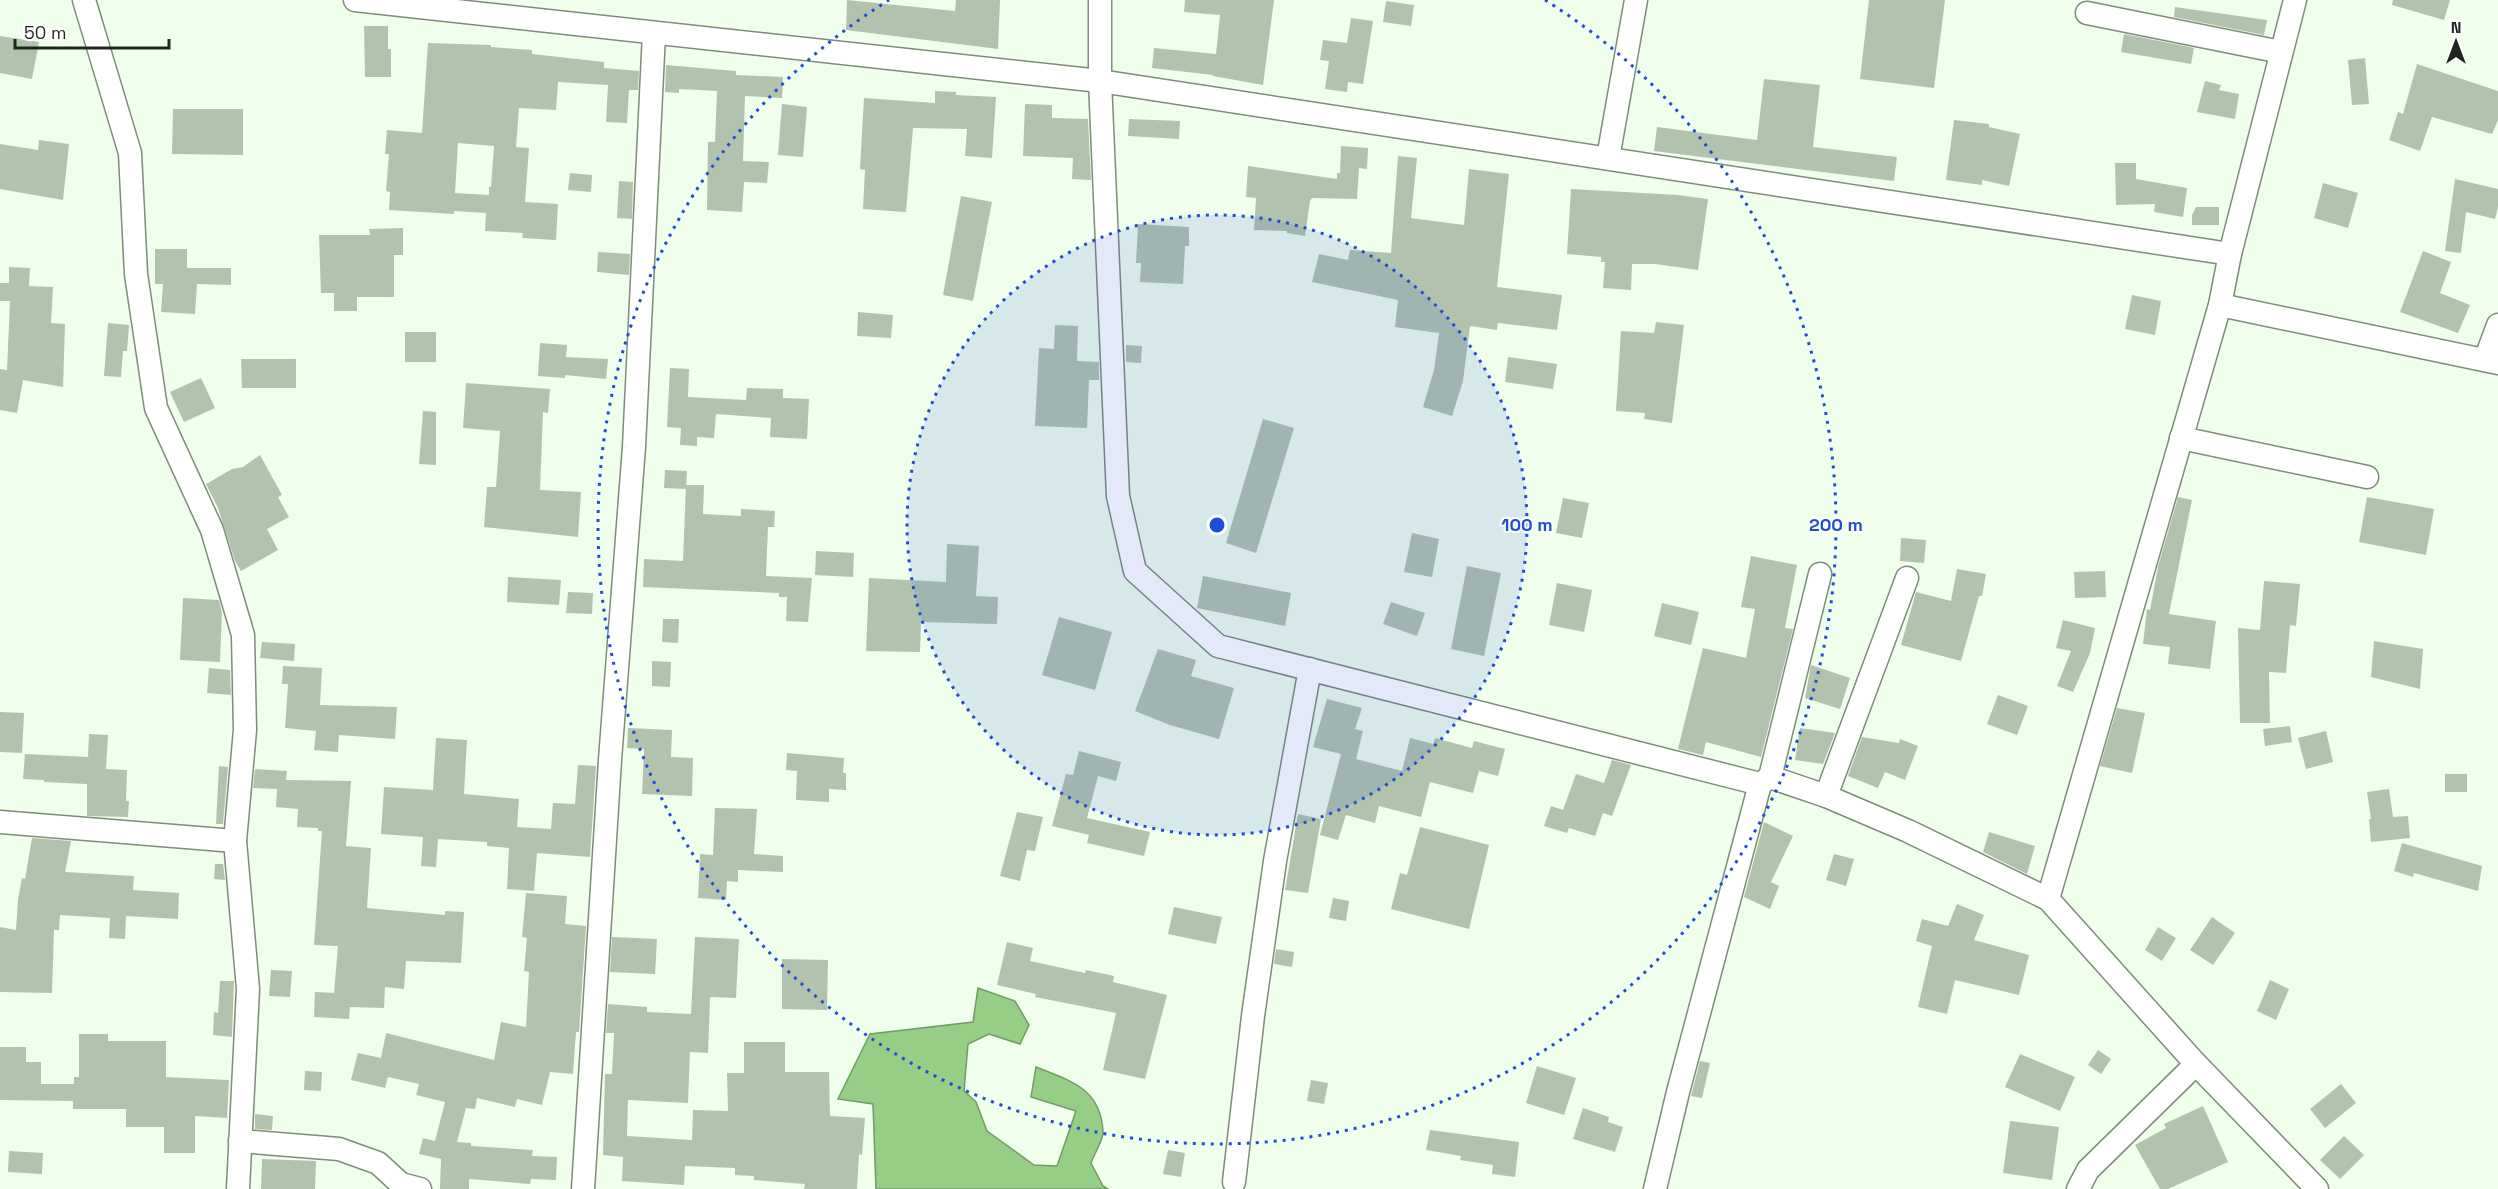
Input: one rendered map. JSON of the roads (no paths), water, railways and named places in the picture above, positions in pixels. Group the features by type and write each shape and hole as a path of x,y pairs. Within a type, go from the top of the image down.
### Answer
{"street":[{"path":"84,0 130,153 136,274 156,408 212,530 243,635 245,730 235,841 248,989 238,1189"},
{"path":"355,0 1100,81 2230,254"},
{"path":"1100,0 1100,81 1118,496 1136,571 1218,646 1826,796 1908,831 2048,899 2196,1064 2317,1189"},
{"path":"1608,158 1636,0"},
{"path":"2048,899 2220,304 2230,254 2295,0"},
{"path":"2087,13 2281,52"},
{"path":"583,1189 610,760 634,447 654,33"},
{"path":"2220,304 2491,361 2498,325"},
{"path":"2181,438 2367,477"},
{"path":"1655,1189 1678,1092 1820,574"},
{"path":"1826,796 1907,578"},
{"path":"1234,1182 1253,1016 1275,861 1310,669"},
{"path":"0,822 235,841"},
{"path":"2078,1189 2088,1170 2196,1064"},
{"path":"240,1141 339,1149 378,1163 401,1184 420,1189"}]}
